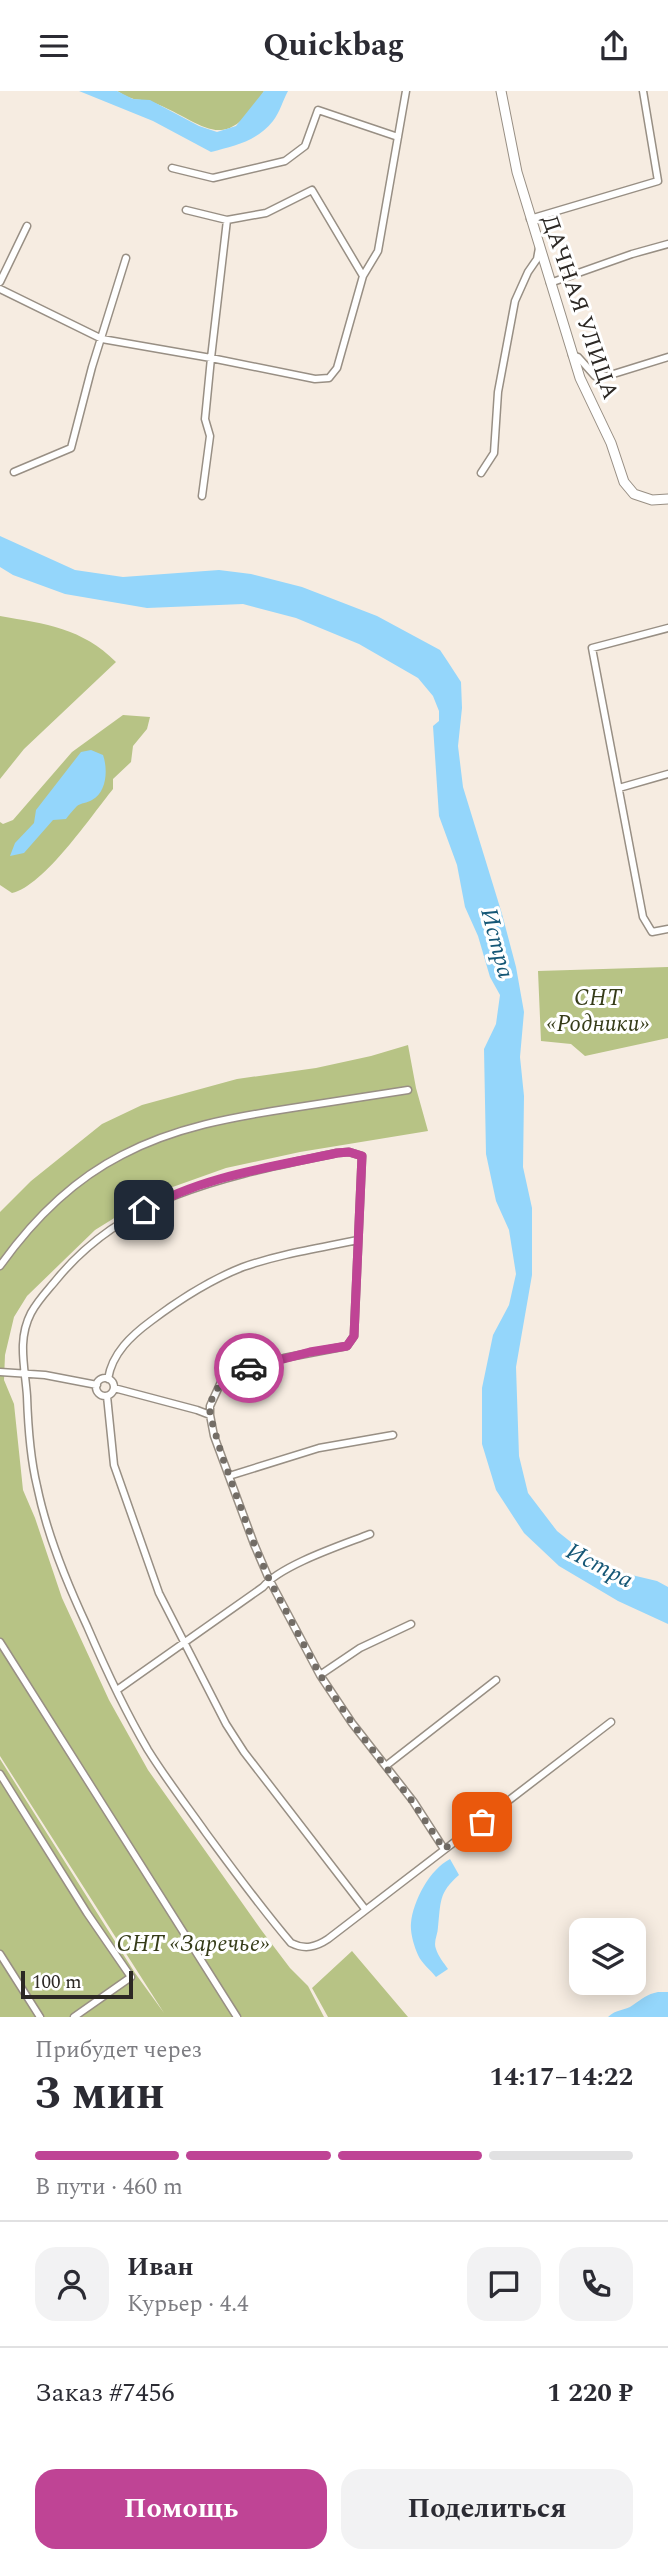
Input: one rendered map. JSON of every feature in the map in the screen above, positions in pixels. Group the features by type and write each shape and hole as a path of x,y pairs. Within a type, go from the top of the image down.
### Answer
{"street":[{"path":"0,289 102,339 315,379 329,378 337,368 363,276 379,251 406,91"},
{"name":"ДАЧНАЯ УЛИЦА","path":"501,91 517,172 580,378 611,443 624,482 635,494 652,500 668,499"},
{"path":"530,219 658,181 643,91"},
{"path":"172,168 213,178 285,161 305,146 318,110 398,137"},
{"path":"186,210 227,220 266,213 312,190 363,276"},
{"path":"202,496 210,436 205,419 227,220"},
{"path":"0,282 27,226"},
{"path":"550,283 668,244"},
{"path":"481,473 494,453 498,392 515,301 537,259 539,248"},
{"path":"14,472 71,448 126,258"},
{"path":"572,355 578,357 595,376 607,376 668,357"},
{"path":"668,628 592,648 643,917 652,932 668,929"},
{"path":"619,788 668,774"},
{"path":"0,1266 43,1213 64,1195 119,1156 149,1142 181,1130 243,1116 408,1090"},
{"path":"444,1849 387,1765 352,1723 320,1675 269,1579 229,1476 210,1415 210,1406 221,1382 231,1374 284,1358 347,1346 354,1336 362,1156 349,1152 234,1175 160,1200 89,1246 71,1262 41,1298 24,1329 22,1363 26,1373 28,1429 36,1485 54,1548 78,1607 148,1750 246,1888 291,1943 298,1947 316,1947 611,1722"},
{"path":"108,1379 114,1360 126,1342 183,1297 243,1267 358,1240"},
{"path":"0,1372 26,1373 97,1385"},
{"path":"97,1385 108,1379"},
{"path":"108,1379 112,1381 114,1388"},
{"path":"97,1385 99,1393 107,1396"},
{"path":"114,1388 210,1415"},
{"path":"114,1388 107,1396 114,1465 159,1593 226,1724 244,1752 365,1909"},
{"path":"229,1476 319,1448 393,1435"},
{"path":"117,1690 263,1587 269,1579 317,1555 370,1534"},
{"path":"320,1675 359,1648 411,1624"},
{"path":"0,1642 237,2017"},
{"path":"387,1765 496,1680"},
{"path":"0,1774 87,1913 131,1977 74,2017"},
{"path":"0,1954 40,2017"}],"green space":[{"path":"117,91 264,91 250,112 237,124 225,129 213,129 152,102 129,97"},
{"path":"0,616 62,629 90,642 116,662 24,749 0,779"},
{"path":"123,715 150,717 147,729 133,746 131,762 113,779 113,789 66,849 38,878 25,888 12,893 0,885 0,822 3,824 13,820 72,752"},
{"name":"СНТ «Родники»","path":"668,967 668,1038 585,1056 571,1044 541,1041 538,971"},
{"name":"СНТ «Заречье»","path":"408,1045 428,1131 300,1152 226,1168 153,1194 95,1230 27,1296 14,1317 5,1355 4,1380 14,1404 23,1490 62,1598 109,1700 148,1770 262,1931 290,1968 308,1986 324,2017 0,2017 0,1759 135,1973 164,2013 0,1756 0,1212 31,1181 102,1124 142,1105 237,1079 316,1068"},
{"path":"352,1951 408,2017 328,2017 312,1988"}],"water":[{"path":"79,91 117,91 133,99 150,100 199,126 217,132 236,126 264,91 288,91 267,128 237,145 211,152 153,121"},
{"name":"Истра","path":"0,536 75,570 123,577 219,570 251,574 302,587 377,616 440,650 461,682 462,708 458,746 463,787 502,914 524,1012 520,1057 524,1096 523,1167 532,1208 532,1275 516,1367 519,1456 528,1493 557,1531 582,1551 619,1572 657,1581 668,1587 668,1624 618,1601 559,1566 524,1533 496,1490 482,1444 482,1388 493,1335 509,1305 516,1274 509,1230 496,1201 486,1154 484,1049 496,1024 500,995 490,977 478,936 465,907 457,865 439,816 433,726 439,721 439,711 433,696 418,678 359,644 296,618 243,604 147,608 65,594 13,575 0,567"},
{"path":"91,750 103,755 105,761 106,773 101,792 92,800 77,806 66,819 53,820 24,853 10,856 15,843 34,823 36,810 81,752"},
{"path":"450,1859 459,1875 444,1893 435,1944 448,1969 436,1977 418,1955 411,1931 412,1914 429,1878"},
{"path":"668,1992 668,2017 608,2017 648,1995"}],"way so far":[{"path":"249,1368 231,1374 221,1382 210,1406 210,1415 229,1476 269,1579 320,1675 352,1723 387,1765 444,1849 482,1822"}],"route":[{"path":"144,1210 160,1200 196,1186 234,1175 337,1153 349,1152 362,1156 354,1336 347,1346 310,1352 249,1368"}]}
